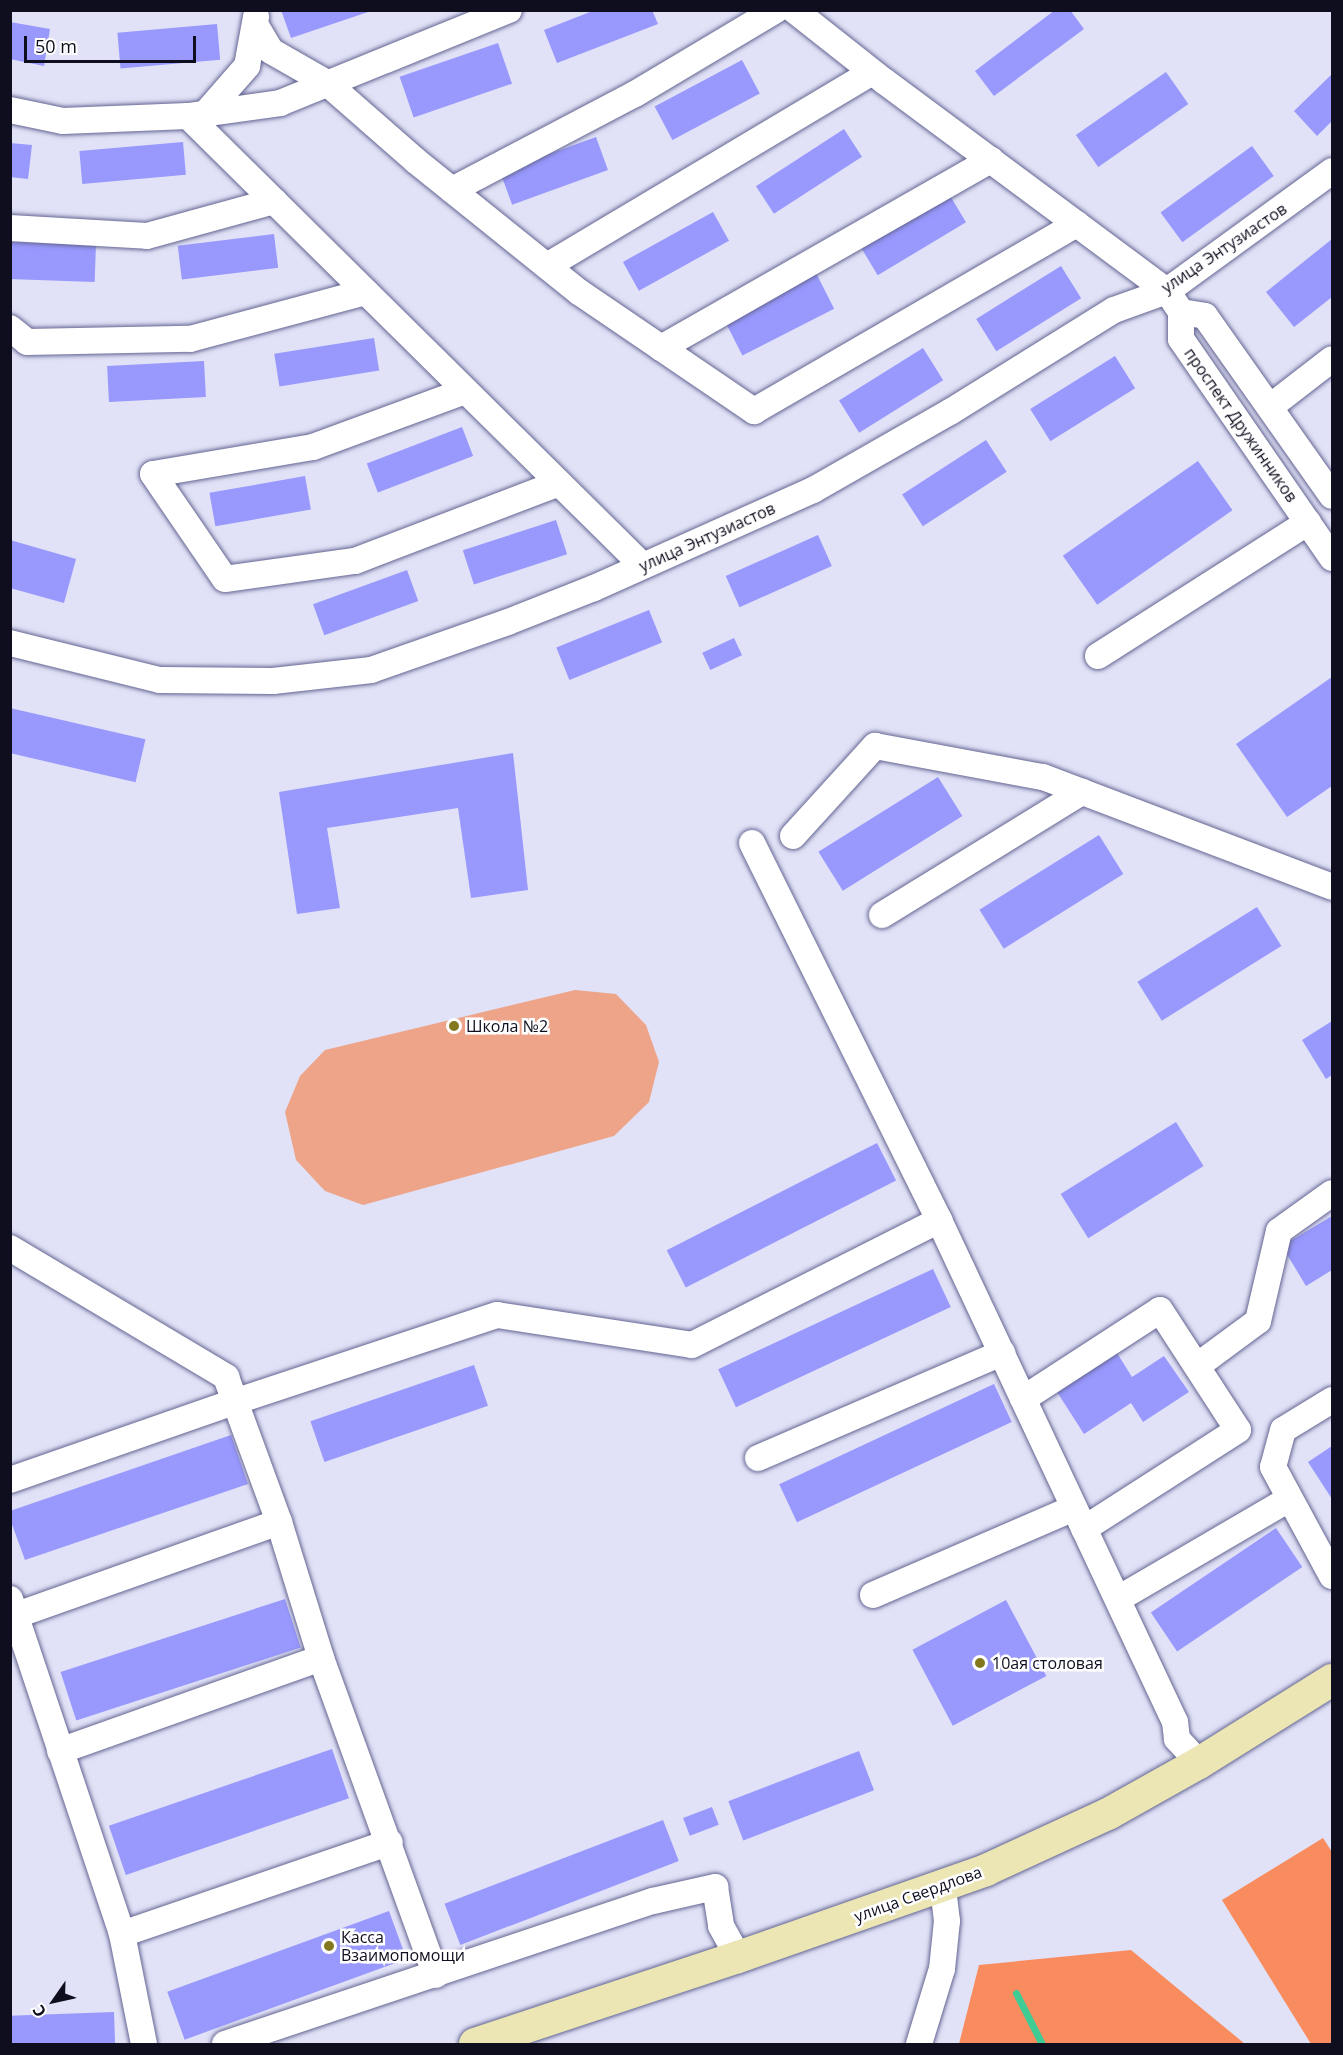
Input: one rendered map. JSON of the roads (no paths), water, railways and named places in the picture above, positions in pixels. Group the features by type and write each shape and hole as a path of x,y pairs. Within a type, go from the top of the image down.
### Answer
{"main road":[{"name":"улица Свердлова","path":"475,2044 943,1887 1041,1846 1108,1814 1198,1763 1332,1680"}],"street":[{"path":"10,110 63,121 196,115 280,103 509,10"},
{"path":"452,190 635,94 776,10"},
{"path":"794,10 872,72 1167,291 1181,312"},
{"path":"256,18 271,51 327,83 452,190 579,292 754,411 1077,224"},
{"path":"196,115 247,66 256,18"},
{"path":"547,266 872,72"},
{"path":"196,115 274,201 642,565"},
{"path":"661,348 991,160"},
{"name":"улица Энтузиастов","path":"10,643 160,680 273,681 371,670 508,622 594,588 813,490 950,412 1114,310 1167,291 1332,171"},
{"path":"10,228 147,236 274,201"},
{"path":"10,328 27,342 190,339 366,292"},
{"name":"проспект Дружинников","path":"1332,495 1205,316 1181,312 1181,339 1332,558"},
{"path":"1270,407 1332,359"},
{"path":"465,391 313,447 153,474 225,579 355,561 559,483"},
{"path":"1098,656 1308,522"},
{"path":"794,836 875,746 1043,777 1332,887"},
{"path":"882,915 1082,792"},
{"path":"752,843 939,1220 1118,1599 1174,1722 1177,1739 1198,1763"},
{"path":"1197,1366 1258,1322 1279,1231 1332,1193"},
{"path":"10,1480 237,1401 497,1315 692,1345 939,1220"},
{"path":"10,1248 226,1377 237,1401 279,1522 321,1658 390,1842 436,1974"},
{"path":"873,1595 1079,1518 1238,1430 1160,1310 1023,1399"},
{"path":"758,1458 1002,1353"},
{"path":"1332,1400 1283,1430 1273,1467 1332,1576"},
{"path":"1118,1599 1289,1499"},
{"path":"144,2044 122,1934 14,1607 279,1522"},
{"path":"60,1751 321,1658"},
{"path":"122,1934 390,1842"},
{"path":"225,2044 653,1901 715,1887 721,1926 738,1957"},
{"path":"919,2044 942,1969 947,1921 943,1887"}],"waterway":[{"path":"1016,1993 1042,2044"}],"place":[{"name":"Школа №2","path":"454,1026"},
{"name":"10ая столовая","path":"980,1663"},
{"name":"Касса Взаимопомощи","path":"329,1946"}]}
